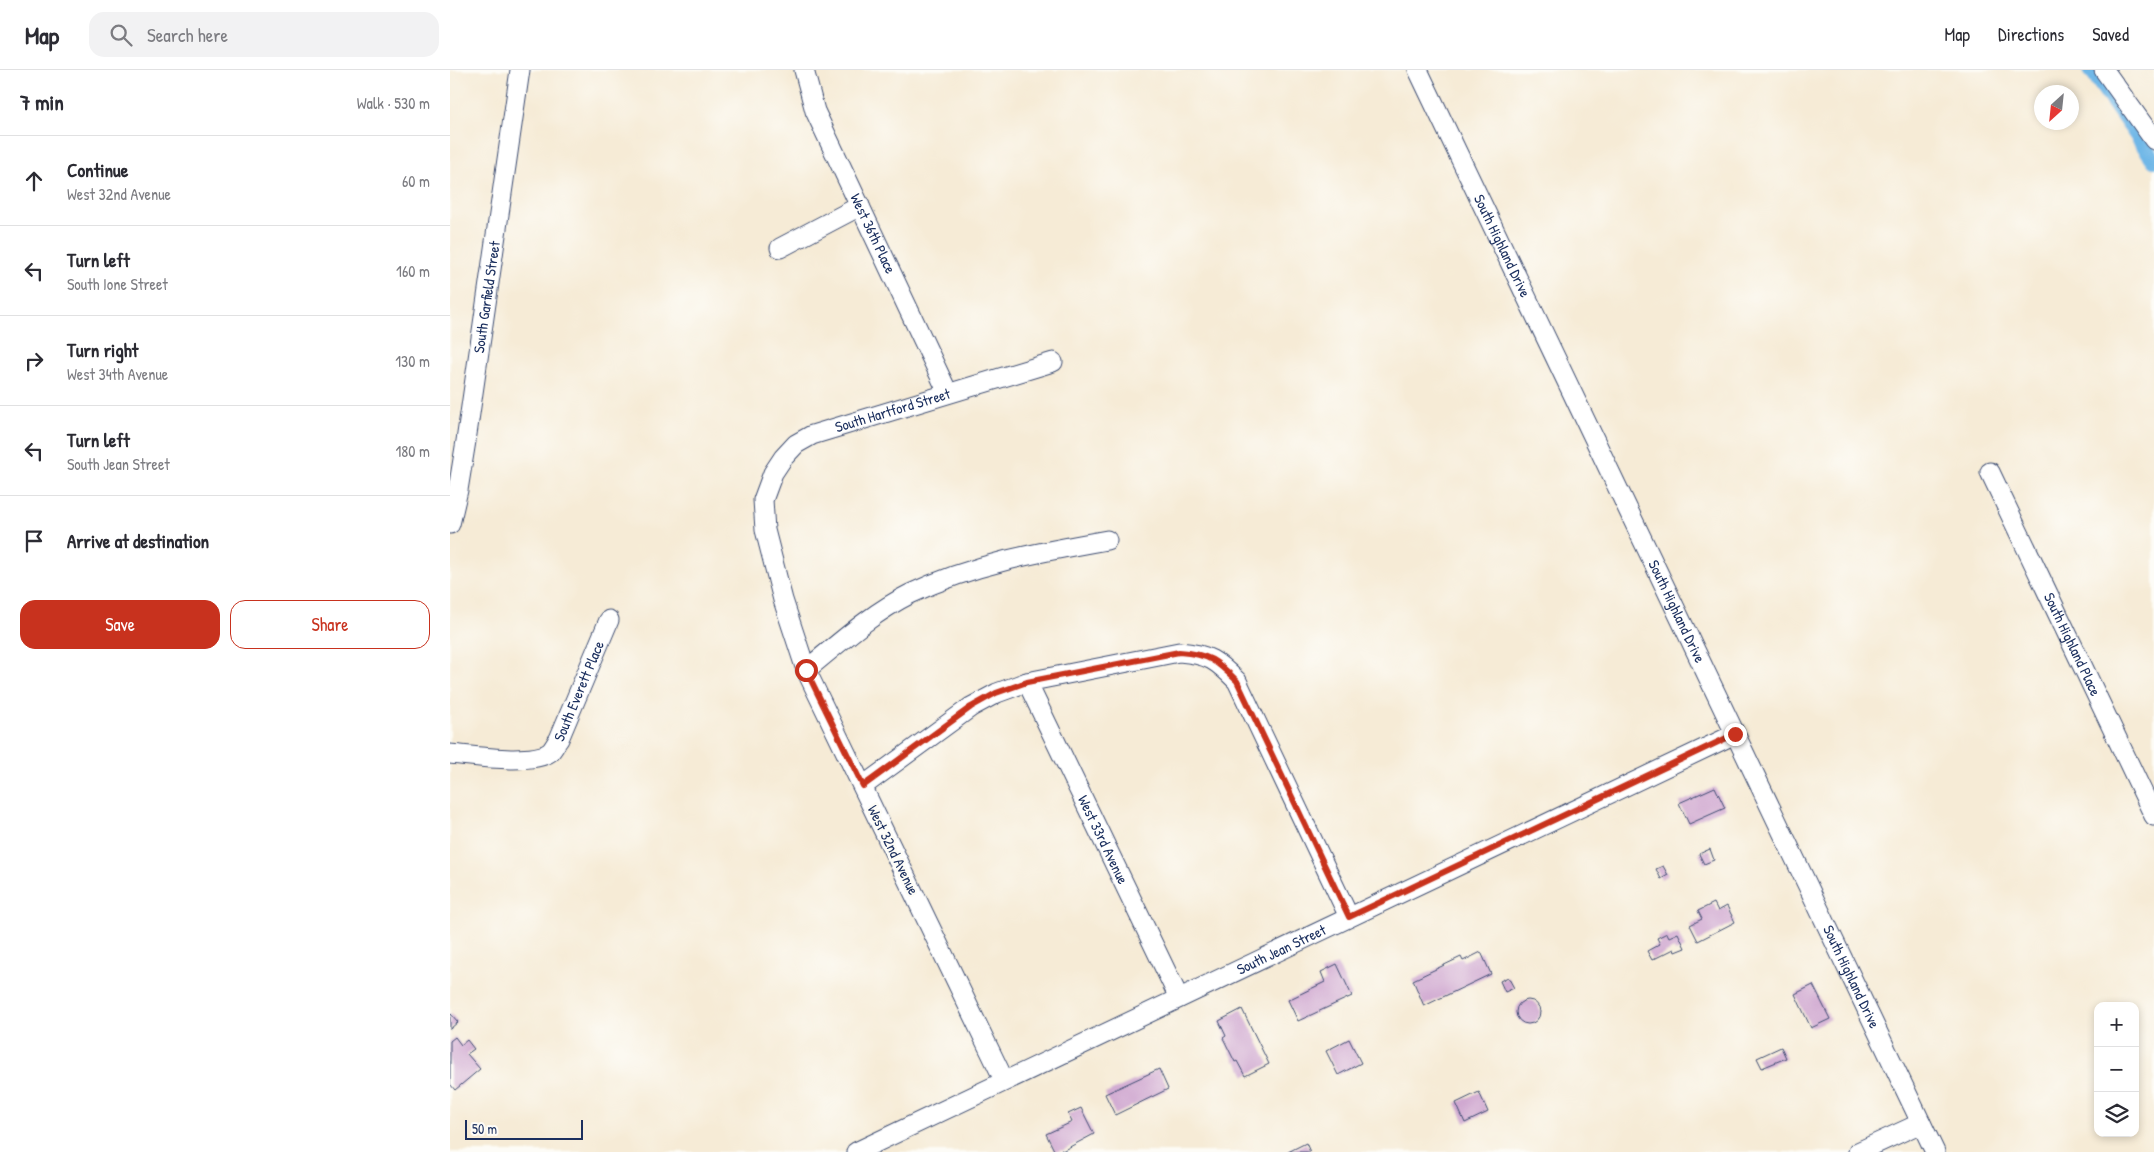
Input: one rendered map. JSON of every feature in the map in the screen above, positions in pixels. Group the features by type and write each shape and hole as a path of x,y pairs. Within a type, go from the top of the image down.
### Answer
{"street":[{"name":"South Garfield Street","path":"450,524 465,451 520,70"},
{"name":"West 36th Place","path":"804,70 815,111 948,393"},
{"name":"South Highland Drive","path":"1418,70 1935,1152"},
{"path":"2104,70 2154,140"},
{"path":"780,248 860,206"},
{"name":"South Hartford Street","path":"763,500 773,473 796,444 812,434 1053,362"},
{"name":"South Highland Place","path":"1990,472 2154,816"},
{"name":"West 32nd Avenue","path":"763,500 765,530 783,600 806,670 1004,1080"},
{"path":"806,670 858,628 909,595 961,572 1020,555 1107,540"},
{"name":"South Everett Place","path":"450,754 520,759 550,752 559,739 609,620"},
{"path":"863,786 971,707 996,693 1027,682 1179,652 1204,655 1222,666 1237,681 1349,917"},
{"name":"West 33rd Avenue","path":"1027,682 1179,998"},
{"name":"South Jean Street","path":"856,1152 1735,734"},
{"path":"1858,1152 1921,1123"}],"building":[{"path":"1715,787 1725,808 1689,824 1679,803"},
{"path":"1710,849 1714,860 1704,864 1699,854"},
{"path":"1663,866 1668,875 1661,879 1656,869"},
{"path":"1714,903 1718,911 1727,906 1735,922 1698,941 1690,925 1702,919 1698,911"},
{"path":"1667,933 1669,937 1678,933 1685,948 1675,952 1674,949 1652,960 1647,951 1660,944 1657,938"},
{"path":"1481,952 1491,974 1424,1006 1413,980 1461,957 1463,961"},
{"path":"1337,964 1352,996 1298,1021 1288,1000 1325,982 1321,972"},
{"path":"1508,977 1514,988 1505,992 1500,981"},
{"path":"1813,985 1830,1019 1811,1028 1795,994"},
{"path":"1528,1000 1537,1003 1540,1012 1537,1021 1528,1024 1519,1021 1516,1012 1519,1003"},
{"path":"1242,1009 1269,1064 1245,1076 1237,1061 1235,1062 1223,1038 1226,1036 1219,1021"},
{"path":"450,1015 458,1022 450,1029"},
{"path":"455,1037 461,1045 467,1040 474,1049 467,1054 480,1069 455,1090 450,1084 450,1041"},
{"path":"1349,1039 1361,1063 1338,1075 1326,1051"},
{"path":"1781,1047 1786,1058 1762,1068 1757,1058"},
{"path":"1159,1069 1168,1089 1115,1115 1105,1094"},
{"path":"1479,1092 1488,1112 1465,1123 1456,1103"},
{"path":"1081,1108 1094,1134 1062,1151 1055,1152 1046,1134 1072,1122 1068,1114"},
{"path":"1306,1143 1310,1152 1288,1152"}],"waterway":[{"path":"2091,70 2154,160"}],"route":[{"path":"806,670 863,786 971,707 996,693 1027,682 1179,652 1204,655 1222,666 1237,681 1349,917 1735,734"}]}
